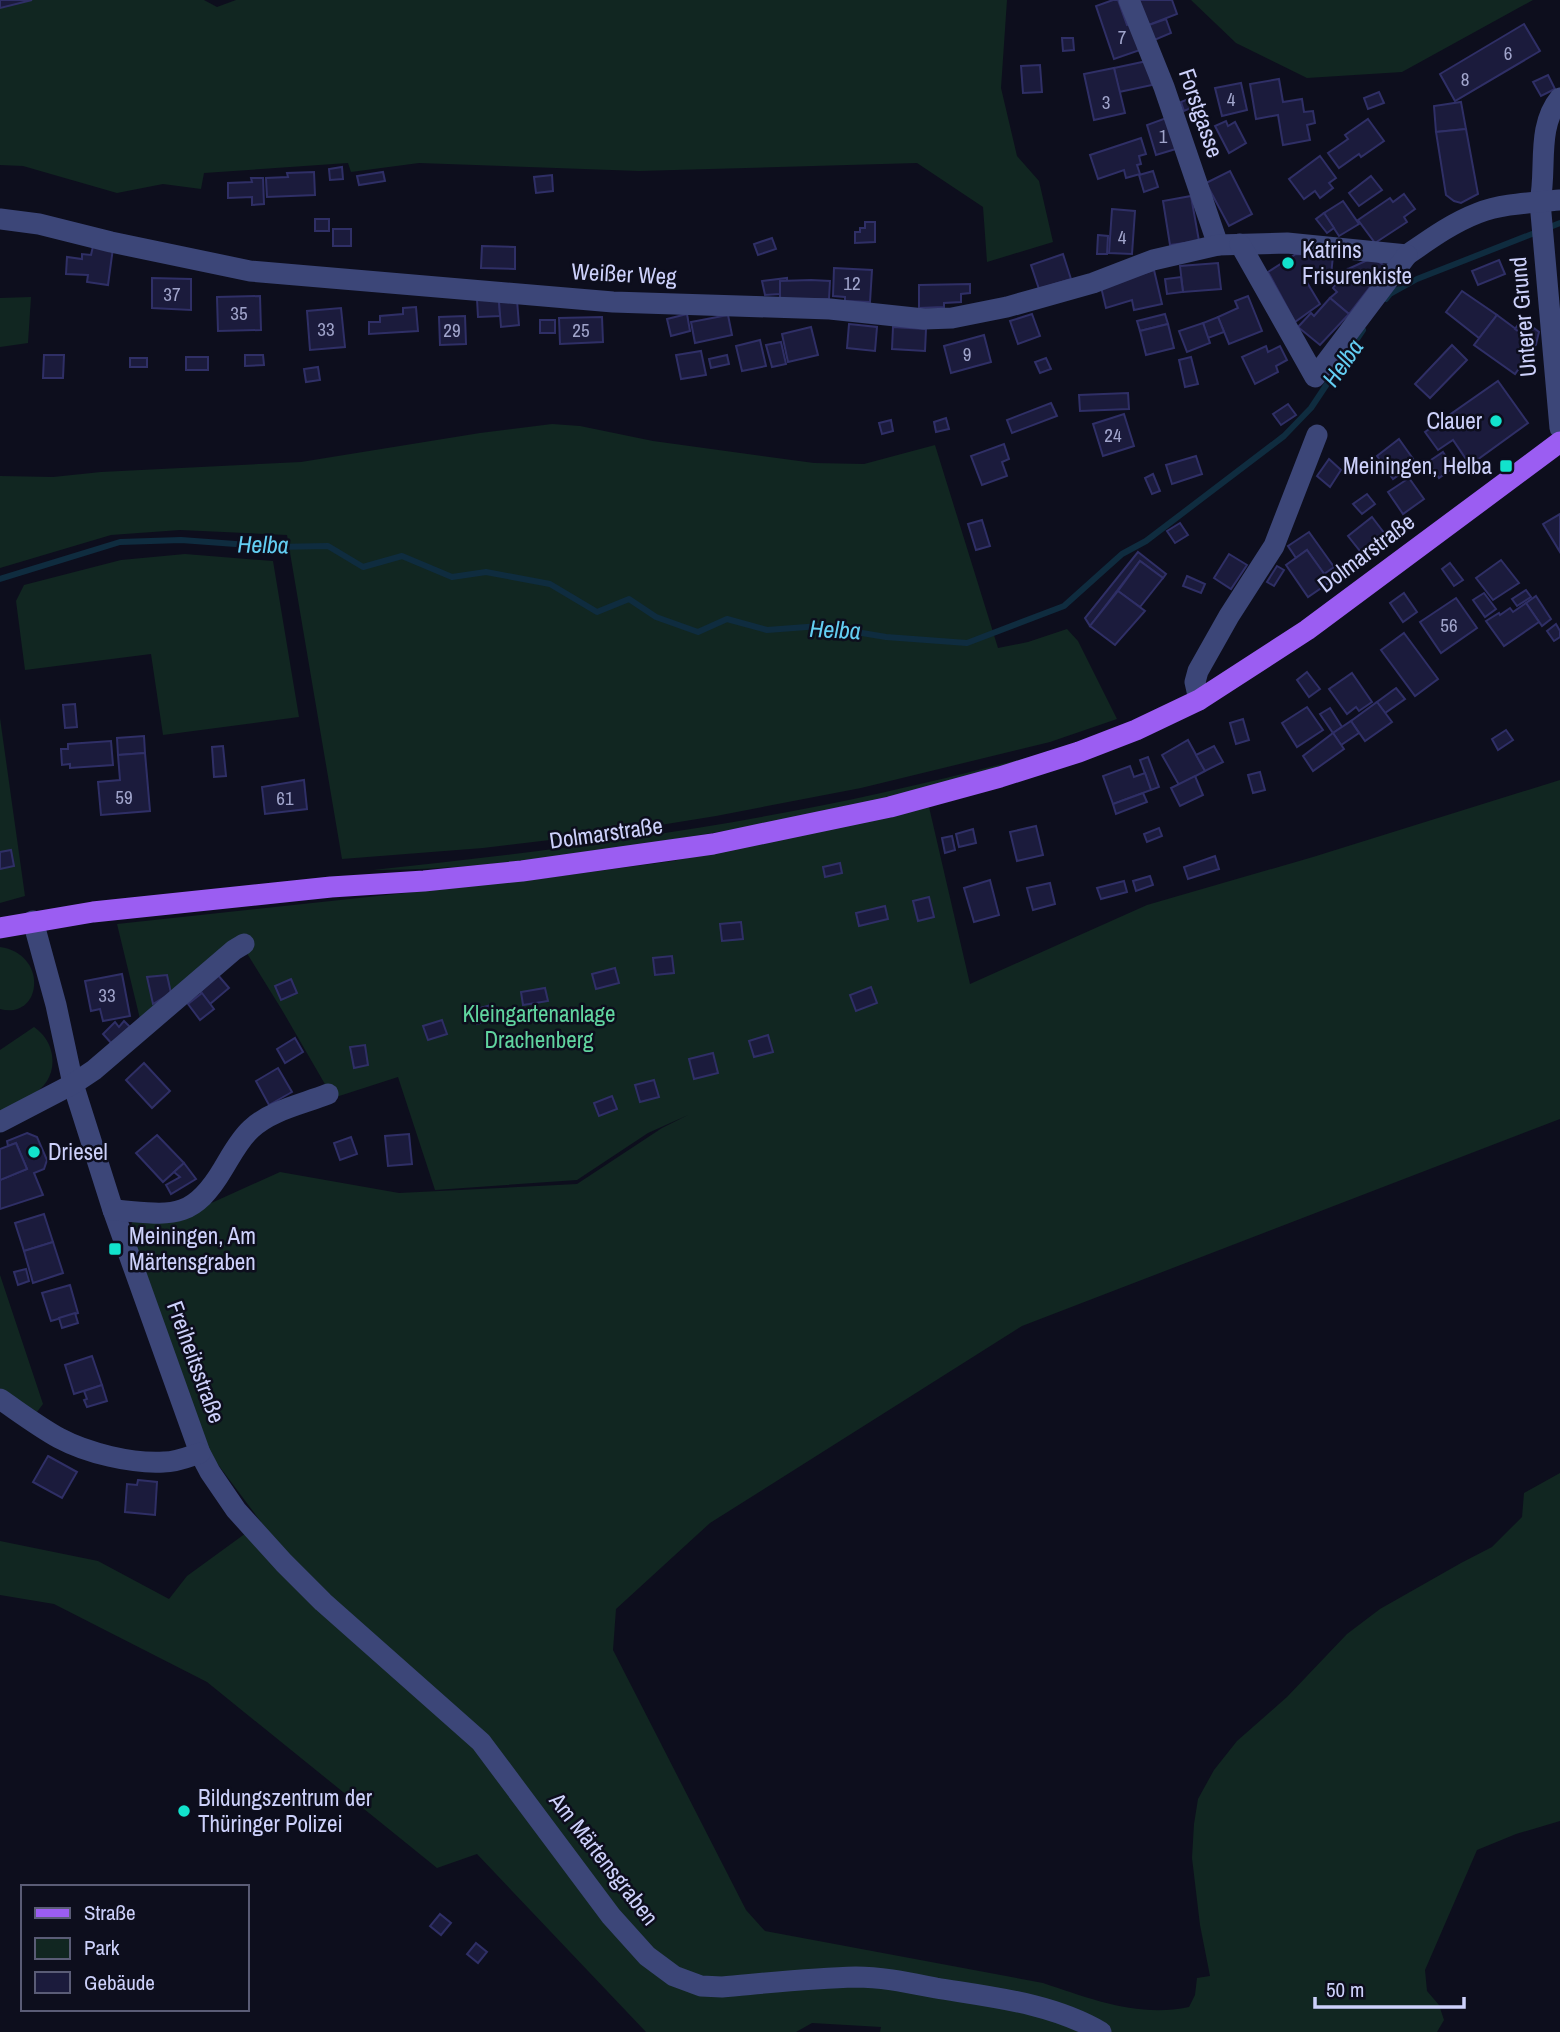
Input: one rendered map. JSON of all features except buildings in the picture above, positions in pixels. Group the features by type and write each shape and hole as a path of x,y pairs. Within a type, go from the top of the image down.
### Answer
{"main road":[{"name":"Dolmarstraße","path":"0,928 93,912 522,871 713,844 890,807 1000,777 1079,752 1136,730 1199,700 1307,630 1560,442"}],"street":[{"name":"Forstgasse","path":"1129,0 1229,245 1315,377 1407,255"},
{"name":"Unterer Grund","path":"1560,98 1554,105 1546,125 1543,148 1543,186 1547,206 1543,249 1560,428"},
{"path":"1407,255 1448,227 1480,212 1509,205 1547,206"},
{"name":"Weißer Weg","path":"0,219 39,223 111,242 250,271 612,302 803,307 924,319 952,318 1007,307 1093,283 1153,260 1229,245 1300,244 1407,255"},
{"path":"1199,700 1195,681 1198,671 1274,546 1317,435"},
{"path":"33,921 56,1005 73,1084"},
{"path":"0,1122 94,1070 244,944"},
{"name":"Freiheitsstraße","path":"73,1084 113,1210 200,1453"},
{"path":"113,1210 167,1213 183,1210 199,1201 212,1188 249,1130 267,1116 328,1094"},
{"path":"0,1399 60,1438 110,1456 163,1462 178,1461 200,1453"},
{"name":"Am Märtensgraben","path":"200,1453 236,1510 284,1563 323,1602 481,1742 611,1916 647,1956 674,1976 702,1986 722,1987 855,1977 878,1978 1011,2001 1056,2013 1101,2032"}],"green space":[{"path":"0,0 204,0 217,7 236,0 1007,0 1001,88 1017,156 1039,181 1053,242 987,262 983,207 917,163 639,171 419,163 351,172 348,163 204,173 201,189 163,184 117,193 23,166 0,165"},
{"path":"1191,0 1533,0 1402,72 1307,78 1236,43"},
{"path":"31,297 28,343 0,347 0,298"},
{"path":"552,424 580,426 653,441 814,463 864,464 935,445 998,648 1028,642 1067,629 1078,641 1117,719 1050,742 861,788 716,816 617,832 483,848 342,859 287,535 180,530 111,535 0,568 0,476 53,477 301,462"},
{"path":"185,554 273,561 299,717 163,735 151,654 25,670 16,601 24,585 121,560"},
{"path":"0,718 25,896 0,903"},
{"path":"1041,754 902,795 711,833 518,861 446,868 373,870 501,856 692,829 881,793"},
{"name":"Kleingartenanlage Drachenberg","path":"1560,780 1560,1119 1022,1326 710,1523 616,1609 613,1650 746,1910 765,1931 1043,1983 1115,2005 1170,2010 1189,2007 1195,1995 1197,1978 1210,1976 1200,1925 1192,1858 1198,1799 1214,1770 1237,1741 1287,1697 1347,1634 1380,1609 1492,1547 1522,1517 1524,1493 1560,1473 1560,1821 1516,1834 1477,1850 1425,1970 1427,1991 1439,2005 1444,2020 1437,2032 880,2032 881,2027 812,2023 796,2032 646,2032 477,1854 437,1868 207,1682 54,1604 0,1595 0,1541 98,1561 169,1599 187,1576 261,1522 210,1454 128,1234 133,1220 176,1219 280,1172 399,1193 577,1184 662,1128 688,1115 648,1133 577,1180 435,1190 398,1077 333,1098 240,942 141,1023 117,924 546,878 673,861 929,807 970,984 1147,905 1313,857"},
{"path":"0,947 16,952 27,961 33,973 31,996 25,1005 14,1010 0,1009"},
{"path":"34,1027 46,1039 51,1051 52,1067 49,1077 37,1092 0,1114 0,1050"},
{"path":"0,1275 43,1404 37,1412 0,1388"}],"waterway":[{"name":"Helba","path":"1386,299 1417,279 1560,223"},
{"name":"Helba","path":"0,579 120,542 181,540 275,547 328,546 363,567 402,556 452,577 486,572 550,584 597,612 629,599 656,617 698,632 727,619 767,630 820,626 886,637 967,643 1064,606 1122,554 1146,541 1284,436 1311,408 1363,330"}],"place":[{"name":"Katrins Frisurenkiste","path":"1288,263"},
{"name":"Clauer","path":"1496,421"},
{"name":"Meiningen, Helba","path":"1506,466"},
{"name":"Driesel","path":"34,1152"},
{"name":"Meiningen, Am Märtensgraben","path":"115,1249"},
{"name":"Bildungszentrum der Thüringer Polizei","path":"184,1811"}]}
